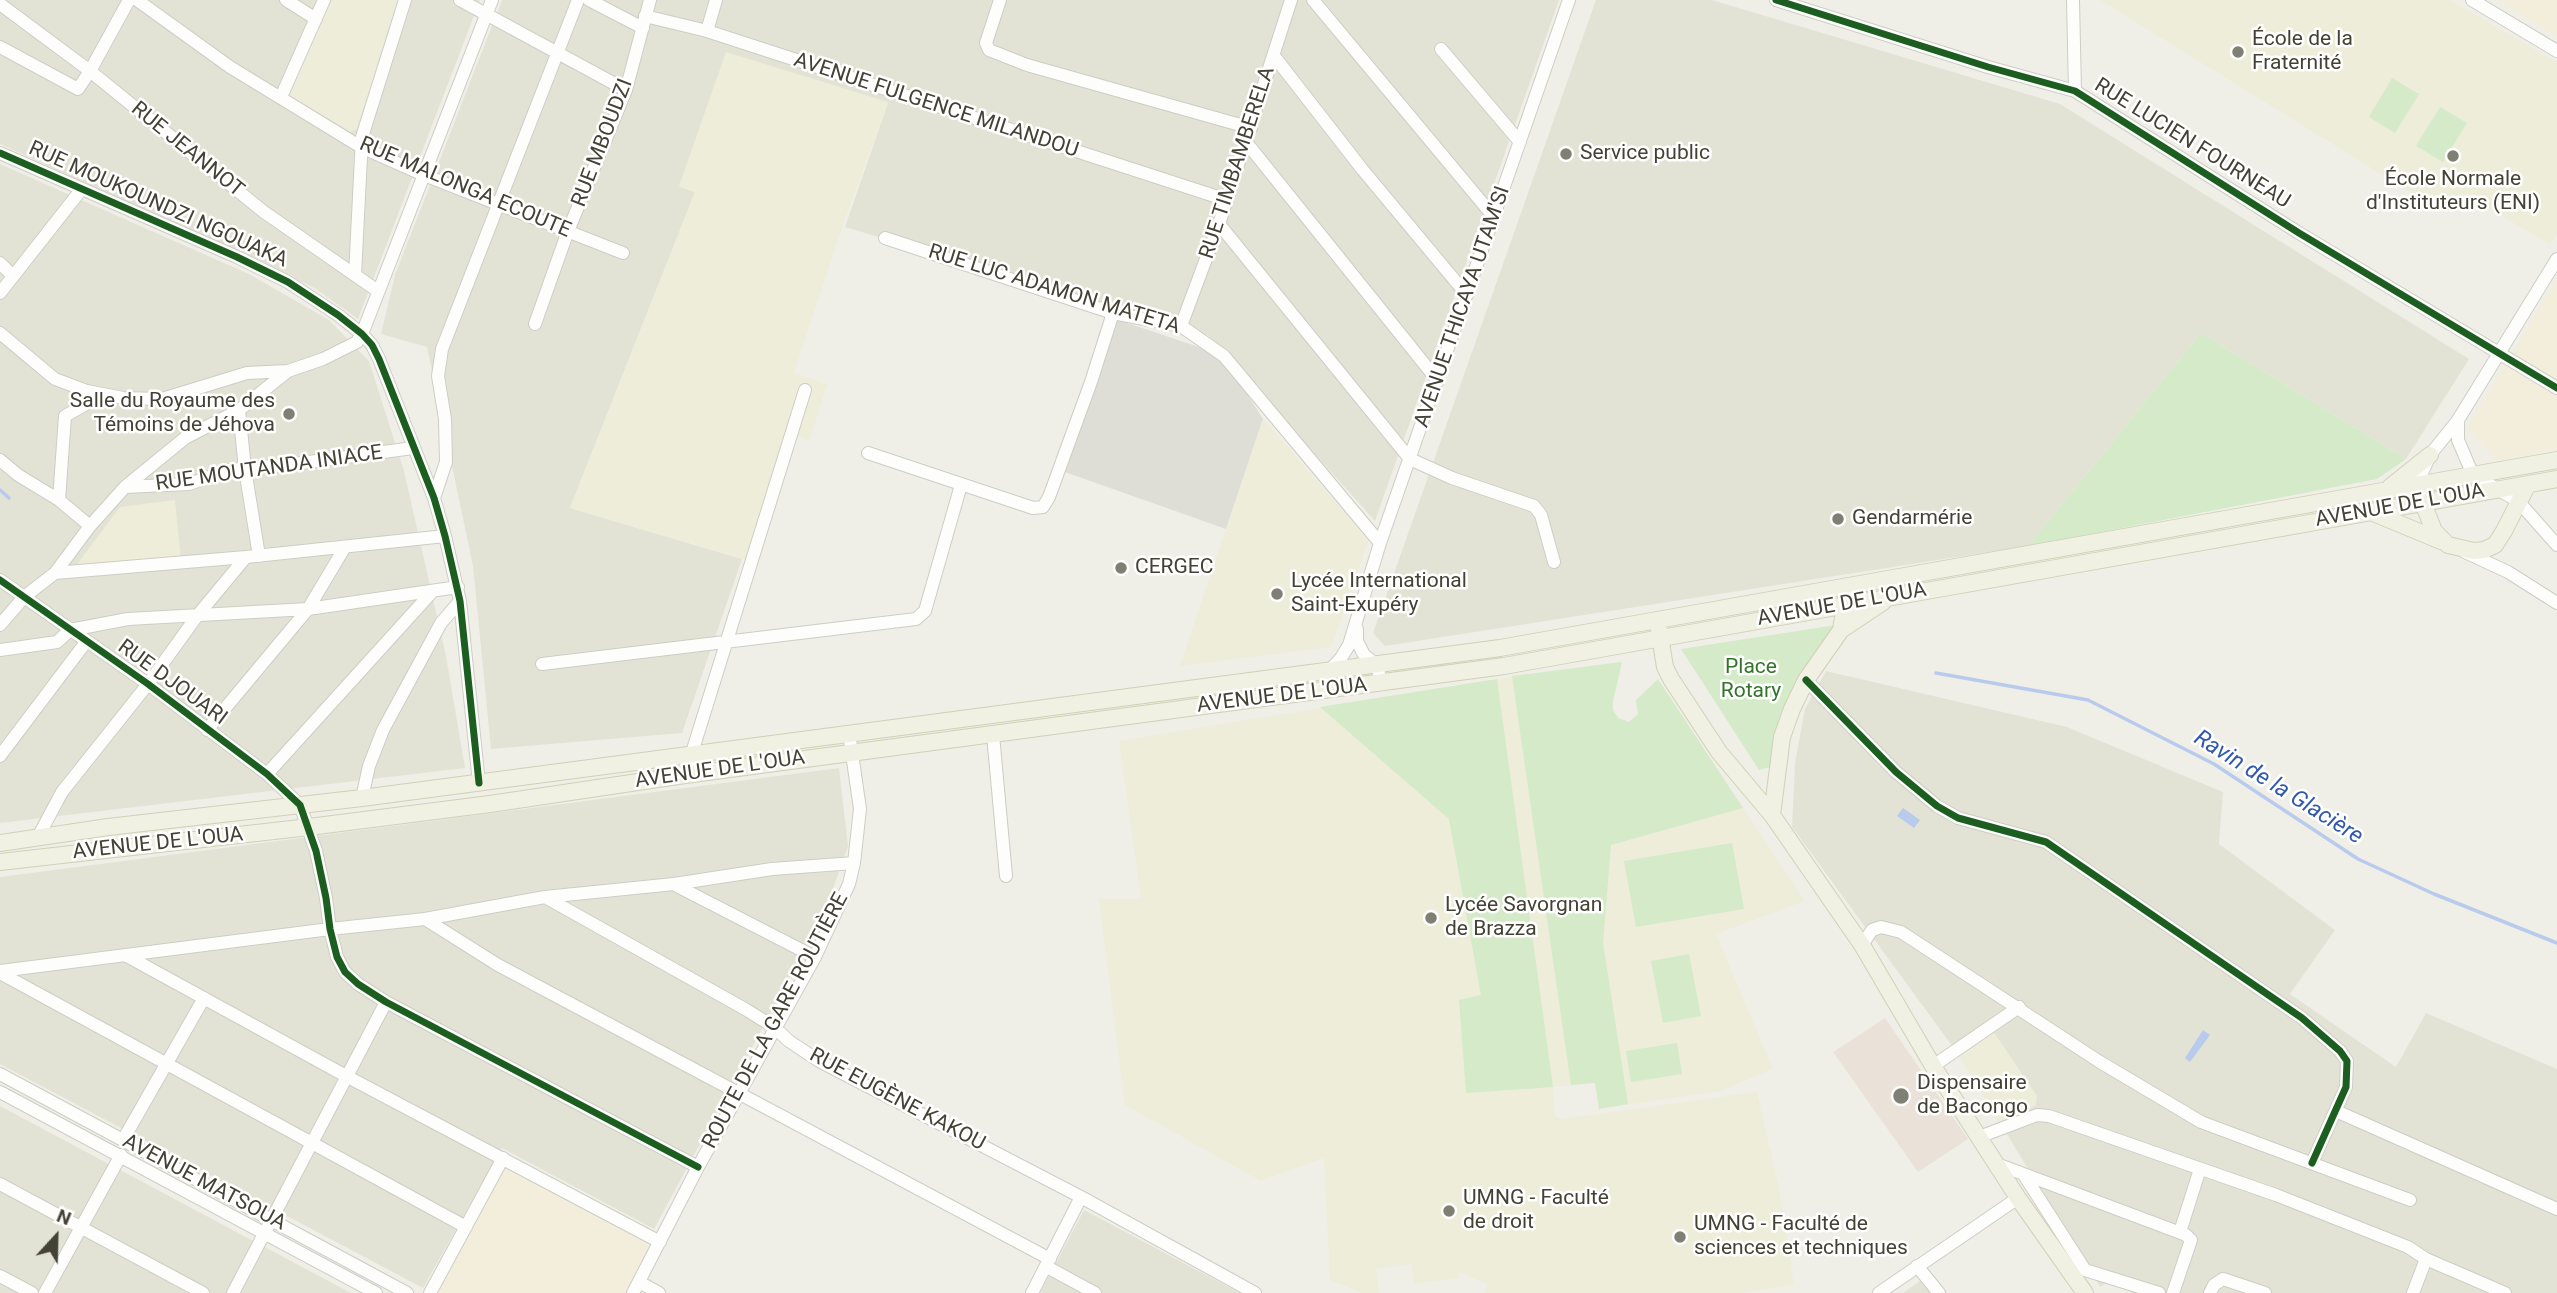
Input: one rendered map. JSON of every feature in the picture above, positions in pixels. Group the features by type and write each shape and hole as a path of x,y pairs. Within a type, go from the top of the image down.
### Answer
{"main road":[{"path":"2387,489 2430,456"},
{"name":"AVENUE DE L'OUA","path":"0,862 490,804 853,752 1504,666 1660,639 1847,596 2387,489 2557,460"},
{"name":"AVENUE DE L'OUA","path":"0,843 362,799 849,733 1378,666 1564,639 1657,621 1847,596 1893,596 2557,479"},
{"path":"2369,511 2448,545 2474,551 2495,545 2528,484"},
{"path":"2423,503 2434,531 2448,545"},
{"path":"1841,630 1847,596"},
{"path":"1772,816 1782,737 1794,702 1806,680 1841,630 1893,596"},
{"path":"1657,621 1665,667 1671,679 1719,752 1772,816 1862,945 1933,1066 2018,1198 2085,1293"},
{"path":"1634,644 1665,667"}],"street":[{"path":"0,47 76,88 90,71 129,0"},
{"name":"RUE MALONGA ECOUTE","path":"136,0 230,68 361,147 623,253"},
{"path":"286,0 316,19"},
{"path":"281,97 324,0"},
{"path":"355,275 361,147 365,122 405,0"},
{"path":"460,0 626,90"},
{"path":"0,333 55,379 102,395 139,400 162,399 247,373 288,371 343,351 362,334 492,0"},
{"path":"434,498 446,462 445,419 438,363 578,0"},
{"name":"AVENUE FULGENCE MILANDOU","path":"589,0 644,22 707,31 1227,200"},
{"name":"RUE MBOUDZI","path":"535,324 568,231 626,90 650,0"},
{"path":"707,31 716,0"},
{"path":"1000,0 986,43 989,50 1027,65 1251,128"},
{"name":"RUE TIMBAMBERELA","path":"1181,326 1219,224 1291,0"},
{"path":"1313,0 1494,217"},
{"name":"AVENUE THICAYA UTAM'SI","path":"1329,671 1342,658 1349,645 1380,543 1569,0"},
{"name":"RUE LUCIEN FOURNEAU","path":"1776,0 1988,67 2075,91 2299,233 2557,388"},
{"path":"2073,0 2075,91"},
{"path":"2472,0 2557,51"},
{"name":"RUE JEANNOT","path":"0,4 90,71 264,212 378,291"},
{"path":"1441,49 1520,142"},
{"path":"1273,56 1362,169 1467,295"},
{"path":"1246,142 1438,381"},
{"name":"RUE MOUKOUNDZI NGOUAKA","path":"0,153 288,282 315,298 362,334 379,359 434,498 445,536 458,586 479,783"},
{"path":"0,293 81,190"},
{"path":"1219,224 1410,460 1452,478 1534,506 1541,515 1553,562"},
{"name":"RUE LUC ADAMON MATETA","path":"885,238 1113,313 1181,326 1233,365 1380,543"},
{"path":"2423,503 2417,484 2430,456 2458,420 2500,355 2557,259"},
{"path":"0,263 13,276"},
{"path":"868,453 1034,508 1044,507 1091,382 1113,313"},
{"path":"0,625 24,597 55,573 90,526 125,487 185,438 239,410 288,371"},
{"path":"685,775 805,390"},
{"path":"59,500 65,416 102,395"},
{"path":"38,838 62,792 148,684 197,616 252,557 239,410"},
{"path":"2458,420 2458,440 2473,475 2518,501 2557,545"},
{"name":"RUE MOUTANDA INIACE","path":"125,487 189,484 230,470 413,448"},
{"path":"0,460 18,475 59,500 90,526"},
{"path":"542,664 919,617 925,611 961,485"},
{"path":"55,573 252,557 445,536"},
{"path":"2448,545 2508,572 2557,603"},
{"path":"207,730 308,609 345,547"},
{"name":"RUE DJOUARI","path":"0,580 148,684 267,774 300,805 309,827 337,957 345,972 358,984 386,1002 698,1167"},
{"path":"0,650 57,642 70,630 128,619 308,609 458,586"},
{"path":"267,774 432,592"},
{"path":"362,799 369,766 383,730 441,624 460,601"},
{"name":"AVENUE THICAYA UTAM'SI","path":"1358,615 1357,641 1364,654 1378,666"},
{"path":"0,756 86,642"},
{"path":"1378,666 1380,682"},
{"path":"1329,671 1330,690"},
{"path":"1806,680 1896,772 1937,806 1958,818 2046,842 2302,1018 2340,1051 2347,1061 2346,1087 2312,1163"},
{"name":"ROUTE DE LA GARE ROUTIÈRE","path":"636,1288 698,1167 815,957 842,901 854,863 860,809 849,733"},
{"path":"993,735 1006,876"},
{"path":"0,972 425,919 545,897 674,884 772,869 854,863"},
{"path":"674,884 815,957"},
{"name":"RUE EUGÈNE KAKOU","path":"545,897 774,1027 789,1041 819,1061 1081,1197 1255,1293"},
{"path":"425,919 498,965 739,1092 1048,1263 1095,1293"},
{"path":"1862,945 1872,930 1881,927 1893,928 2019,1007 2100,1062 2201,1122 2410,1200"},
{"path":"124,955 660,1242"},
{"path":"0,972 165,1065 466,1227"},
{"path":"123,1140 204,998"},
{"path":"233,1293 386,1002"},
{"path":"1933,1066 2019,1007"},
{"name":"AVENUE MATSOUA","path":"0,1074 407,1293"},
{"name":"AVENUE MATSOUA","path":"0,1092 376,1293"},
{"path":"2336,1111 2557,1209"},
{"path":"1979,1137 2038,1115 2049,1116 2276,1195 2407,1247 2426,1259 2505,1293"},
{"path":"45,1293 121,1155"},
{"path":"430,1293 503,1158"},
{"path":"1997,1164 2186,1235 2191,1240 2173,1293"},
{"path":"2179,1232 2200,1169"},
{"path":"2024,1175 2085,1270 2159,1293"},
{"path":"0,1184 203,1293"},
{"path":"1032,1293 1081,1197"},
{"path":"1879,1293 2018,1198"},
{"path":"2413,1293 2426,1259"},
{"path":"1917,1266 1939,1293"},
{"path":"364,1286 371,1274"},
{"path":"0,1276 32,1293"},
{"path":"2210,1293 2214,1285 2223,1279 2265,1293"},
{"path":"636,1288 659,1293"}],"shaded area":[{"path":"0,0 480,0 358,319 313,287 0,144"},
{"path":"327,0 401,0 357,129 351,132 287,96"},
{"path":"502,0 1559,0 1375,521 1208,335 845,227 888,103 680,187 695,192 570,508 742,559 682,733 491,749 473,566 427,347 381,334 395,275"},
{"path":"1596,0 1712,0 2060,104 2469,359 2406,459 2201,333 2028,546 1385,646 1373,633"},
{"name":"École Normale d'Instituteurs (ENI)","path":"2100,0 2450,0 2557,62 2557,234 2550,245 2489,208 2439,210"},
{"path":"2497,0 2557,0 2557,36"},
{"path":"726,52 888,102 838,239 794,373 827,384 810,440 792,434 751,561 570,508 695,192 679,186"},
{"path":"0,164 249,274 329,320 369,361 404,471 446,656 465,768 0,823"},
{"path":"2557,279 2557,449 2498,461 2467,428"},
{"path":"1115,319 1211,351 1224,358 1263,419 1226,529 1062,471"},
{"name":"Lycée International Saint-Exupéry","path":"1263,419 1369,540 1331,647 1180,666"},
{"path":"175,500 181,561 72,571 120,507"},
{"name":"Lycée Savorgnan de Brazza","path":"1622,662 1613,701 1613,710 1618,719 1629,722 1638,714 1636,700 1658,679 1805,901 1716,934 1773,1069 1720,1091 1599,1109 1595,1083 1553,1087 1555,1116 1561,1119 1757,1092 1779,1188 1794,1285 1741,1293 1484,1293 1487,1284 1459,1272 1459,1278 1414,1284 1411,1264 1376,1269 1379,1293 1362,1293 1330,1280 1324,1158 1261,1181 1125,1105 1099,899 1141,899 1119,741 1497,679"},
{"path":"1826,671 2067,727 2223,792 2219,844 2335,930 2290,994 2396,1067 2426,1013 2557,1069 2557,1293 2134,1293 2107,1283 2100,1287 1958,1054 1792,827 1795,763 1805,709"},
{"path":"839,768 848,846 824,914 654,1229 502,1148 423,1288 0,1064 0,877"},
{"name":"Dispensaire de Bacongo","path":"1885,1018 1968,1139 1918,1172 1833,1052"},
{"path":"1993,1031 2037,1096 2036,1105 2000,1125 1958,1054"},
{"path":"0,1106 351,1293 0,1293"},
{"path":"503,1158 660,1242 633,1293 430,1293"},
{"path":"1084,1210 1240,1293 1040,1293"},
{"path":"1931,1273 1947,1293 1903,1293"}],"green space":[{"path":"2392,78 2419,94 2395,133 2369,117"},
{"path":"2440,107 2467,123 2443,162 2416,146"},
{"path":"2201,333 2406,459 2377,479 2028,546"},
{"name":"Place Rotary","path":"1836,625 1797,682 1774,738 1770,767 1759,770 1681,649"},
{"path":"1622,662 1613,701 1613,710 1618,718 1629,722 1638,714 1636,700 1658,679 1743,808 1611,845 1603,943 1628,1104 1599,1109 1595,1083 1571,1085 1512,676"},
{"path":"1497,679 1553,1087 1466,1093 1459,1000 1481,995 1449,819 1320,707"},
{"path":"1732,843 1744,909 1636,927 1624,861"},
{"path":"1689,954 1701,1016 1663,1023 1651,961"},
{"path":"1677,1043 1682,1074 1631,1082 1626,1051"}],"water":[{"path":"1903,808 1920,820 1914,828 1897,816"},
{"path":"2203,1030 2210,1035 2190,1062 2185,1058"}],"waterway":[{"path":"0,490 9,498"},
{"name":"Ravin de la Glacière","path":"1936,673 2088,700 2214,764 2358,859 2434,894 2557,943"}],"cycle path":[{"path":"1776,0 1988,67 2075,91 2299,233 2557,388"},
{"path":"0,153 288,282 338,315 372,345 434,498 445,536 460,601 479,783"},
{"path":"0,580 148,684 267,774 300,805 316,851 337,957 345,972 358,984 386,1002 698,1167"},
{"path":"1806,680 1896,772 1937,806 1958,818 2046,842 2302,1018 2340,1051 2347,1061 2346,1087 2312,1163"}],"place":[{"name":"École de la Fraternité","path":"2238,52"},
{"name":"Service public","path":"1566,154"},
{"name":"École Normale d'Instituteurs (ENI)","path":"2453,156"},
{"name":"Salle du Royaume des Témoins de Jéhova","path":"289,414"},
{"name":"Gendarmérie","path":"1838,519"},
{"name":"CERGEC","path":"1121,568"},
{"name":"Lycée International Saint-Exupéry","path":"1277,594"},
{"name":"Lycée Savorgnan de Brazza","path":"1431,918"},
{"name":"Dispensaire de Bacongo","path":"1901,1096"},
{"name":"UMNG - Faculté de droit","path":"1449,1211"},
{"name":"UMNG - Faculté de sciences et techniques","path":"1680,1237"}]}
